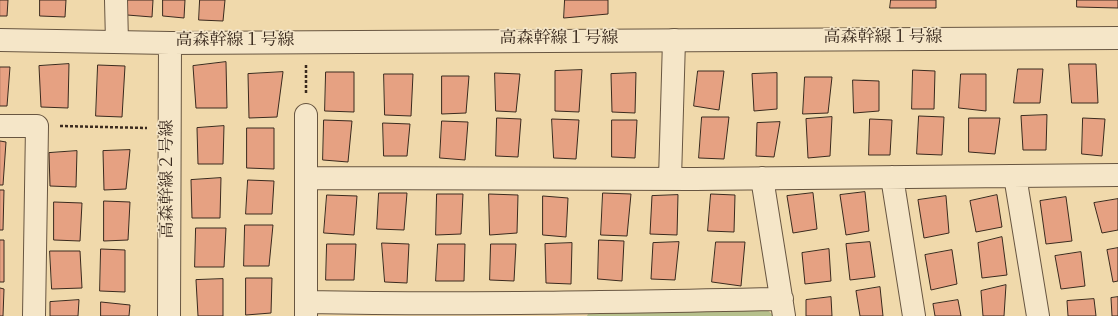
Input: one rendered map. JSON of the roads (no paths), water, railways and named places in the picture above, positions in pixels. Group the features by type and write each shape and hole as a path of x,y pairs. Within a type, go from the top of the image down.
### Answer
{"street":[{"path":"116,0 117,42"},
{"name":"高森幹線１号線","path":"0,40 170,43 1118,38"},
{"path":"670,178 674,40"},
{"name":"高森幹線２号線","path":"169,316 170,43"},
{"path":"306,115 306,309 556,310 783,308 762,178"},
{"path":"0,126 37,126 34,316"},
{"path":"306,178 762,178 1118,175"},
{"path":"1015,176 1038,316"},
{"path":"892,177 914,316"}]}
